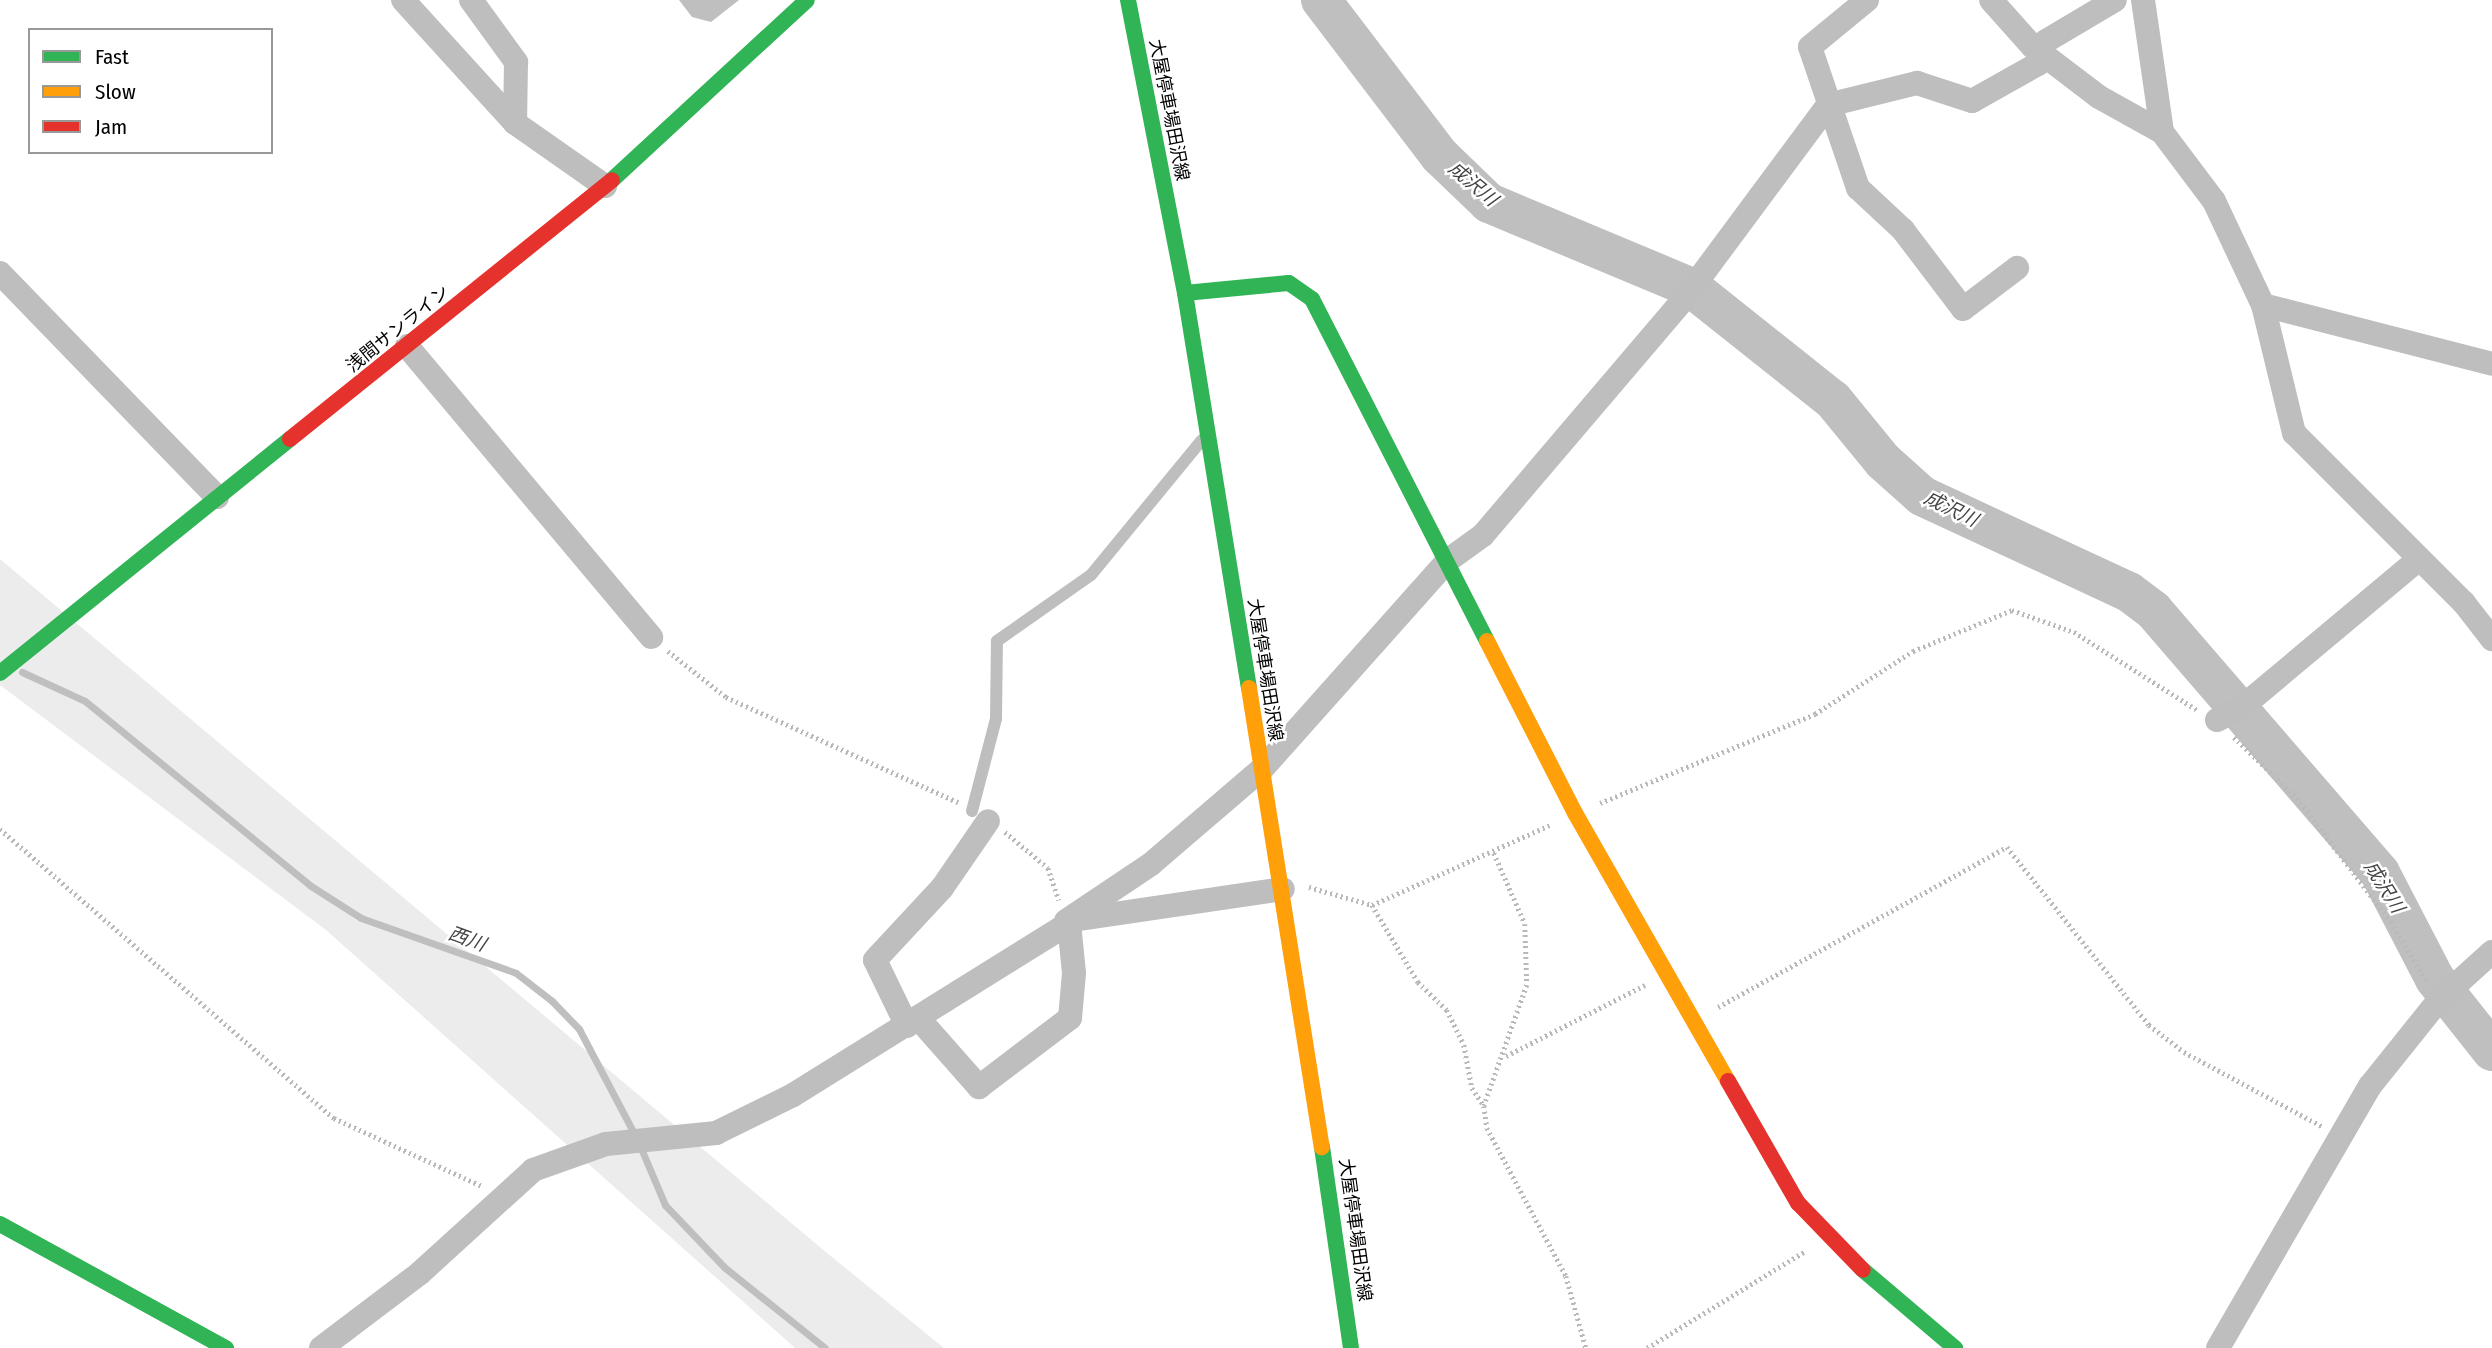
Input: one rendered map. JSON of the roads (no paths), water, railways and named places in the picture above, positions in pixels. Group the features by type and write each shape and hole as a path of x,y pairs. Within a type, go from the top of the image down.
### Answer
{"main road":[{"name":"浅間サンライン","path":"0,673 605,186 807,0"},
{"name":"大屋停車場田沢線","path":"1128,0 1185,293 1206,434 1283,889 1351,1348"},
{"path":"1185,293 1289,283 1312,299 1575,813 1692,1022 1798,1203 1827,1237 1955,1348"},
{"path":"0,1224 226,1348"}],"street":[{"path":"403,0 514,123 605,186"},
{"path":"471,0 516,62 514,123"},
{"path":"1867,0 1810,47 1858,188 1903,230 1963,309 2017,268"},
{"path":"1991,0 2041,53 2099,97 2162,132 2214,201 2263,305 2294,433 2419,559 2492,639"},
{"path":"321,1348 421,1273 533,1170 606,1144 716,1133 793,1095 913,1022 1151,864 1262,769 1447,561 1483,535 1684,299 1703,266 1828,105 1917,83 1972,102 2038,64 2046,41 2115,0"},
{"path":"2143,0 2162,132"},
{"path":"0,273 217,496"},
{"path":"2263,305 2492,363"},
{"path":"407,346 651,637"},
{"path":"2228,715 2419,559"},
{"path":"980,816 942,888 875,960 913,1022 979,1087 1070,1018 1074,972 1067,922"},
{"path":"1067,922 1283,889"},
{"path":"2218,1348 2370,1086 2439,1000 2492,952"}],"lane":[{"path":"980,816 996,719 997,640 1091,575 1206,434"}],"waterway":[{"name":"成沢川","path":"1321,0 1440,156 1489,203 1692,288 1833,400 1883,461 1922,496 2129,592 2153,610 2380,873 2435,979 2492,1051"},
{"name":"西川","path":"22,672 85,701 311,886 361,918 516,973 552,1001 579,1029 635,1135"},
{"name":"西川","path":"640,1146 665,1205 724,1267 825,1348"}]}
